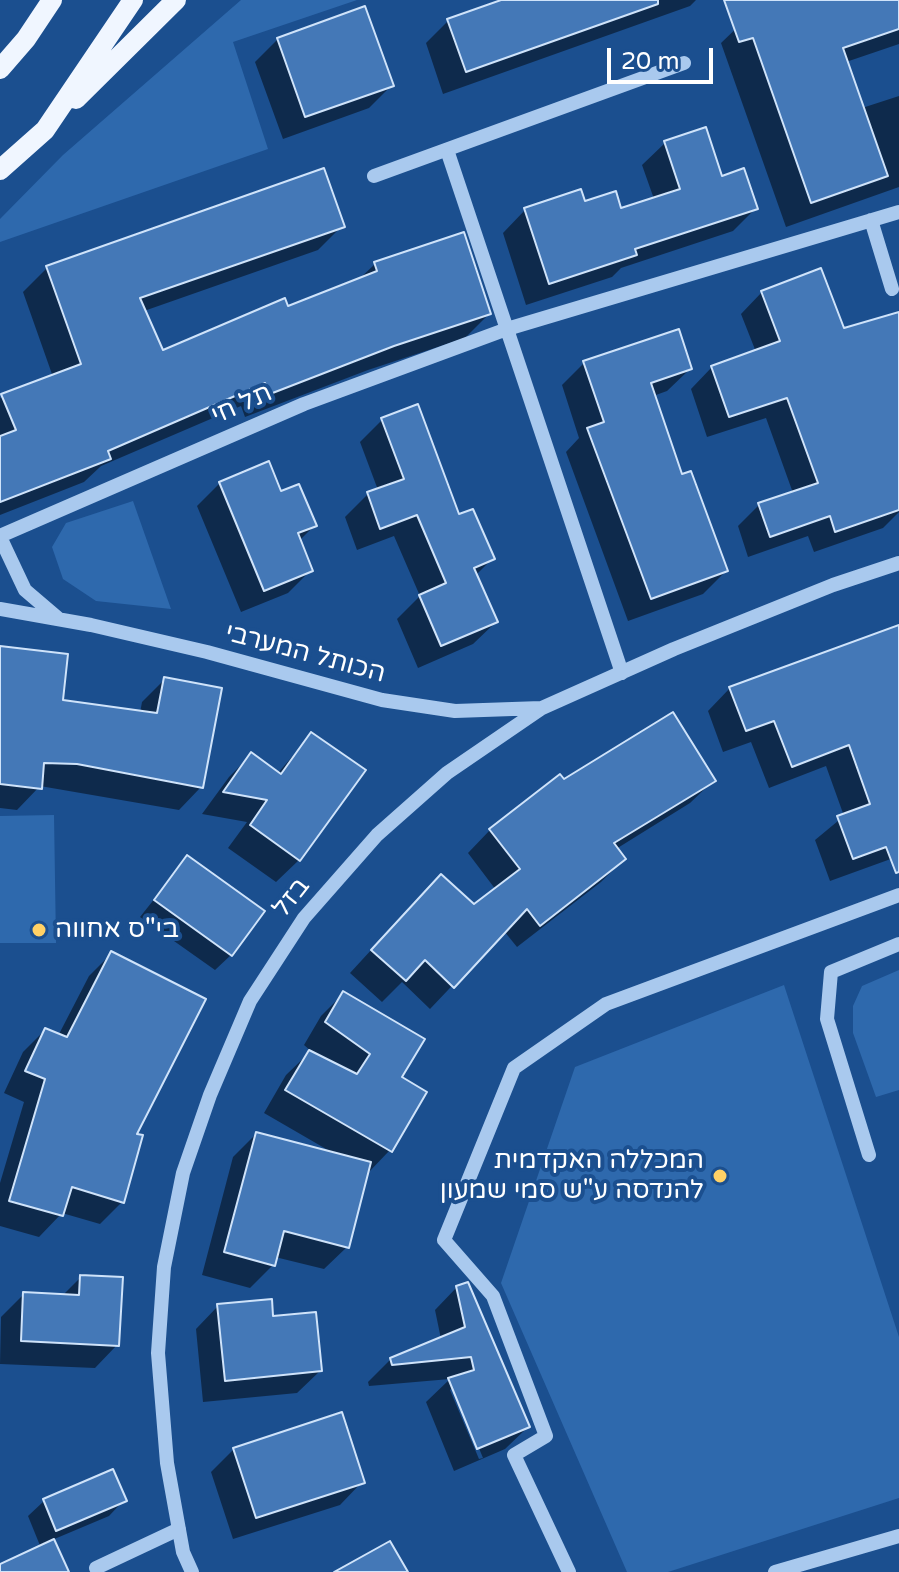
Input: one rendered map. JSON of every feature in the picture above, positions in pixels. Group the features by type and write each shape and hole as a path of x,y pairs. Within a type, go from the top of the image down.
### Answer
{"main road":[{"path":"0,69 26,39 52,0"},
{"path":"45,130 133,0"},
{"path":"0,170 45,130 176,0"}],"street":[{"path":"374,176 684,63"},
{"path":"447,150 622,673"},
{"name":"תל חי","path":"0,537 304,404 507,329 899,212"},
{"path":"871,220 892,289"},
{"name":"הכותל המערבי","path":"0,537 25,590 59,619"},
{"name":"בזל","path":"192,1572 183,1552 167,1463 158,1353 164,1267 183,1173 210,1095 250,1001 304,918 377,835 447,773 542,708 833,585 899,563"},
{"name":"הכותל המערבי","path":"0,609 207,652 382,700 455,711 542,708"},
{"path":"569,1572 514,1455 546,1436 493,1296 444,1240 514,1068 606,1004 899,895"},
{"path":"869,1155 827,1019 831,972 899,944"},
{"path":"96,1568 179,1529"},
{"path":"775,1572 899,1536"}],"shaded area":[{"path":"241,0 357,0 233,42 268,149 0,242 0,219 63,155"},
{"path":"133,501 171,609 96,601 63,579 52,547 66,523"},
{"path":"54,815 56,943 0,943 0,816"},
{"path":"899,970 899,1090 876,1097 853,1033 853,1006 862,986"},
{"name":"המכללה האקדמית להנדסה ע\"ש סמי שמעון","path":"784,985 899,1337 899,1498 668,1572 627,1572 501,1283 575,1067"}],"building":[{"path":"501,0 658,0 658,4 466,72 447,19"},
{"path":"724,0 899,0 899,29 843,48 888,176 811,203 753,38 739,42"},
{"path":"365,6 394,86 305,117 277,38"},
{"path":"706,127 722,176 744,168 758,209 635,249 637,255 549,284 524,208 581,189 585,201 616,191 621,208 680,189 664,141"},
{"path":"324,168 345,227 140,298 163,350 285,298 288,306 377,271 374,262 464,232 491,314 394,346 270,394 265,383 108,451 111,459 0,502 0,436 16,430 1,394 81,364 46,266"},
{"path":"821,268 844,328 899,312 899,510 835,532 830,516 770,537 758,503 818,483 787,398 729,417 711,366 780,341 761,291"},
{"path":"679,329 692,369 651,383 682,474 691,471 728,571 651,599 587,428 604,422 583,361"},
{"path":"418,404 459,514 473,509 495,559 474,568 498,622 441,646 419,595 446,583 417,515 380,529 367,492 404,479 381,418"},
{"path":"269,461 281,491 299,484 317,526 298,533 313,571 264,591 219,482"},
{"path":"899,625 899,872 896,873 886,847 853,859 837,816 870,804 849,745 792,767 774,721 746,731 729,687"},
{"path":"0,646 68,654 63,700 157,713 164,677 222,688 203,788 77,764 44,763 42,789 0,784"},
{"path":"673,712 716,781 614,843 626,859 540,926 527,909 454,988 425,960 406,981 371,950 441,874 474,904 520,869 489,829 560,774 564,779"},
{"path":"311,732 366,770 300,861 250,825 267,800 223,792 251,752 281,774"},
{"path":"187,855 265,911 232,956 154,900"},
{"path":"111,951 206,999 137,1134 143,1135 124,1203 72,1187 63,1216 9,1201 45,1079 25,1071 45,1028 67,1037"},
{"path":"343,991 425,1039 402,1077 427,1092 392,1152 285,1090 309,1050 357,1074 370,1054 325,1022"},
{"path":"256,1132 371,1162 349,1248 284,1231 275,1266 224,1252"},
{"path":"80,1275 123,1277 119,1346 21,1341 23,1292 79,1295"},
{"path":"468,1282 530,1427 477,1449 448,1378 474,1370 471,1357 392,1365 390,1358 465,1327 456,1286"},
{"path":"272,1299 273,1316 316,1312 322,1371 225,1381 217,1304"},
{"path":"342,1412 365,1483 256,1518 233,1448"},
{"path":"113,1469 127,1501 56,1531 43,1499"},
{"path":"54,1539 69,1572 0,1572 0,1564"},
{"path":"390,1541 408,1572 334,1572"}],"place":[{"name":"בי\"ס אחווה","path":"39,930"},
{"name":"המכללה האקדמית להנדסה ע\"ש סמי שמעון","path":"720,1176"}]}
